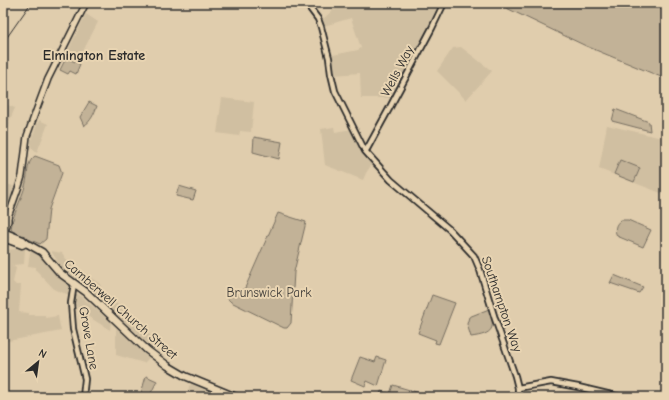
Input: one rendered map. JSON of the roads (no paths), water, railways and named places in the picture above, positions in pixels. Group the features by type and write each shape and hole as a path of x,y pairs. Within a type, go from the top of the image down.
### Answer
{"highway":[{"name":"Camberwell Church Street","path":"4,236 22,245 26,243 42,252 60,273 95,301 151,354 172,369 185,376 236,397"}],"main road":[{"path":"4,236 8,217 19,186 28,132 46,84 86,3"},
{"name":"Southampton Way","path":"306,3 318,19 321,27 335,91 366,150 391,180 450,230 471,251 480,270 518,388 518,397"},
{"name":"Wells Way","path":"366,150 394,101 444,3"},
{"path":"3,221 8,217"},
{"name":"Grove Lane","path":"74,284 71,303 73,329 85,379 83,397"},
{"path":"518,388 551,382 620,397"}],"railway":[{"path":"3,43 31,3"}],"district":[{"name":"Elmington Estate","path":"94,55"}],"park label":[{"name":"Brunswick Park","path":"269,292"}]}
